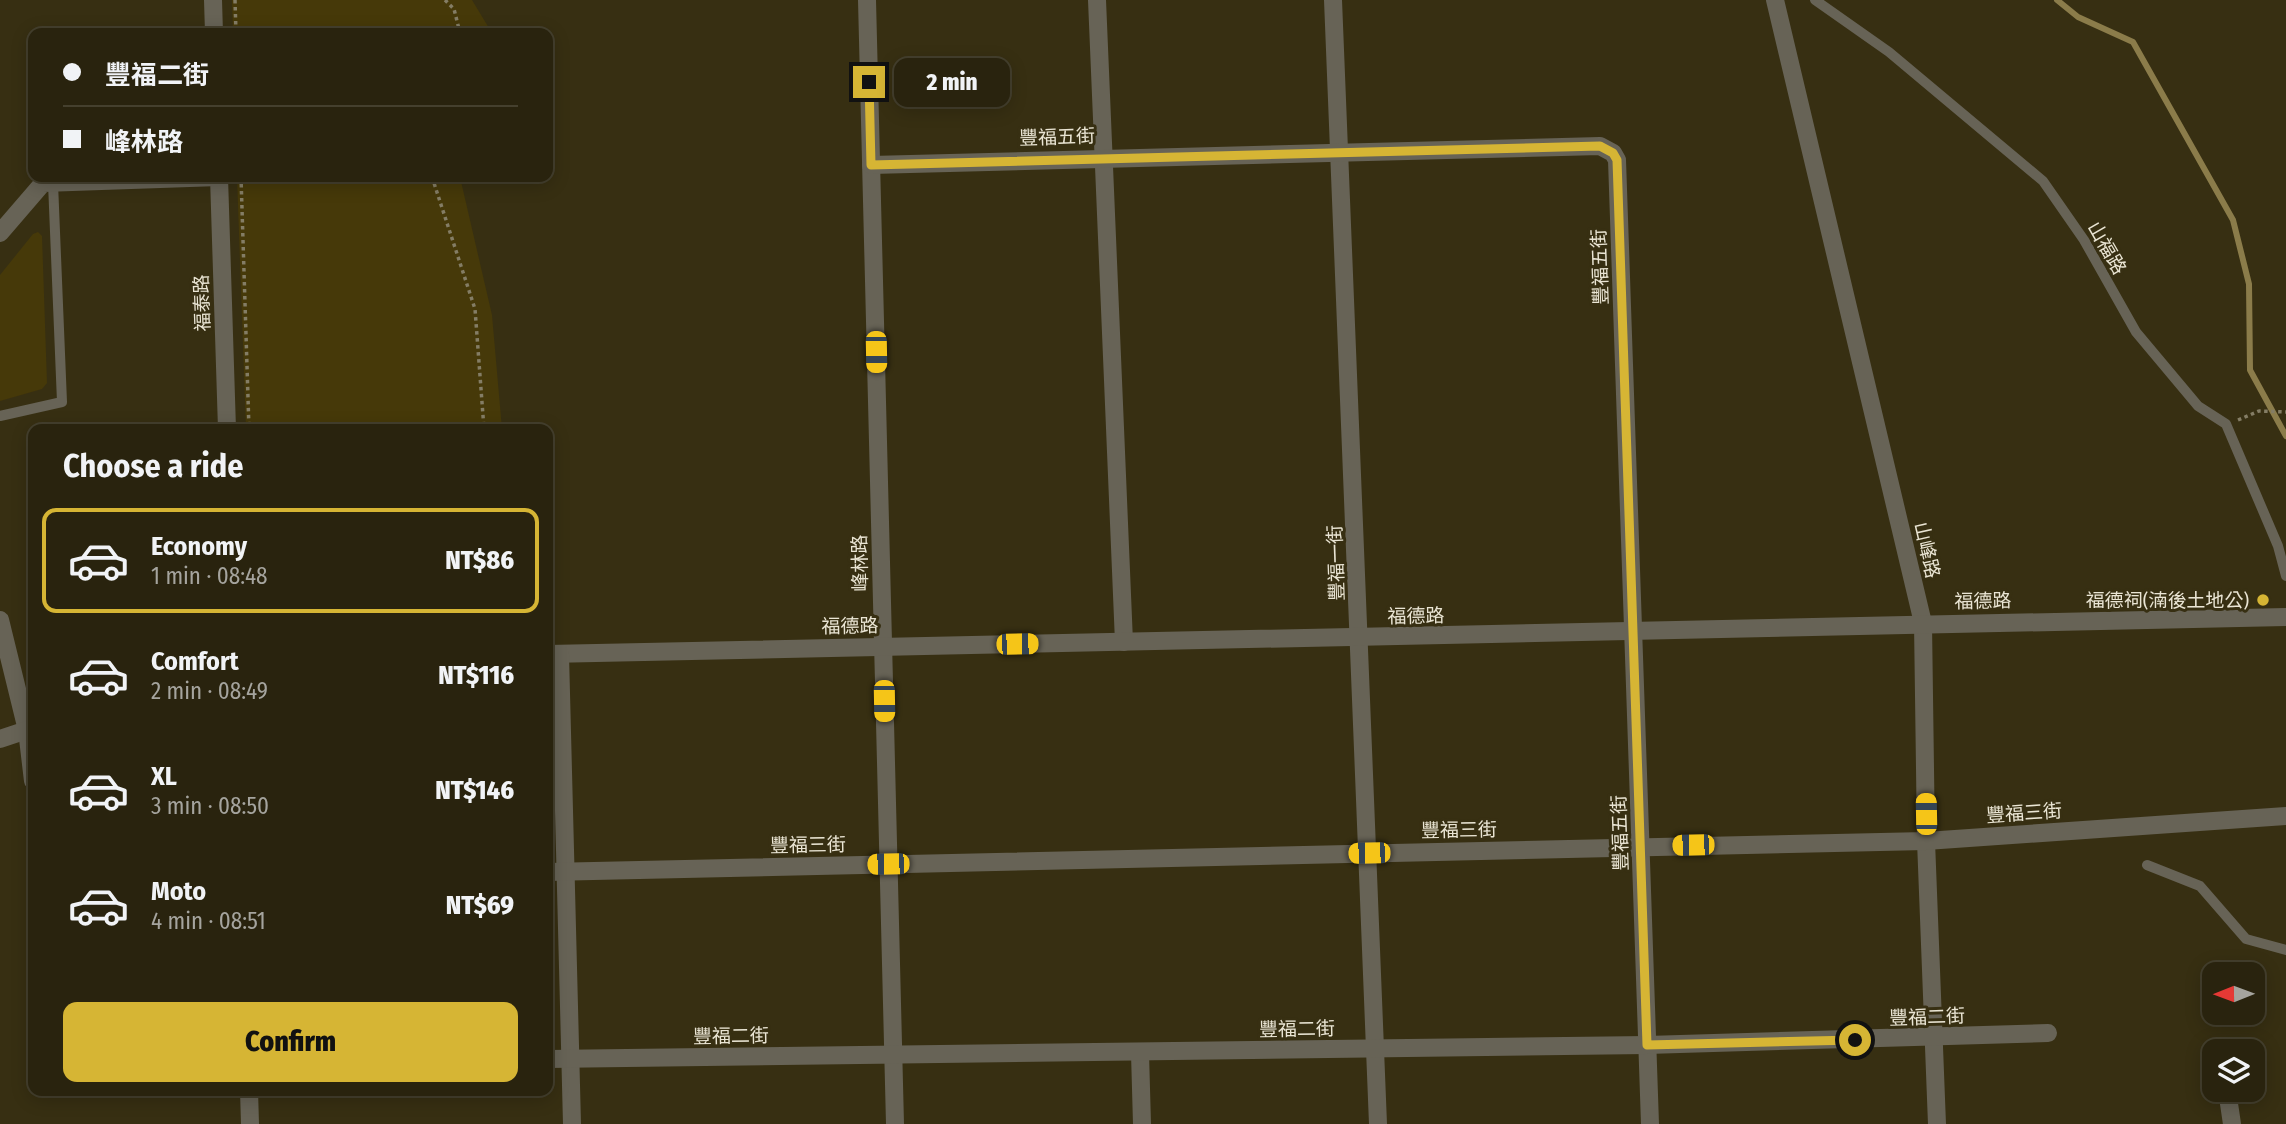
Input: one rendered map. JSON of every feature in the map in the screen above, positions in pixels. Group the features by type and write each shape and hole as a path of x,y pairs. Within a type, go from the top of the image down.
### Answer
{"street":[{"path":"213,0 214,28"},
{"name":"峰林路","path":"867,0 895,1124"},
{"path":"1097,0 1124,642"},
{"name":"豐福一街","path":"1333,0 1361,639 1378,1124"},
{"name":"山峰路","path":"1775,0 1923,623 1926,841 1937,1124"},
{"name":"豐福五街","path":"871,165 1600,146 1613,153 1617,160 1635,632 1650,1124"},
{"path":"0,233 43,183 81,182"},
{"name":"福泰路","path":"219,182 227,424"},
{"name":"福德路","path":"554,654 1361,639 1923,623 2286,617"},
{"path":"0,620 28,722"},
{"path":"554,654 557,872 571,1059 572,1124"},
{"path":"0,739 28,730"},
{"name":"豐福三街","path":"557,872 1926,841 2286,816"},
{"name":"豐福二街","path":"553,1059 1647,1045 2048,1033"},
{"path":"1140,1053 1142,1124"},
{"path":"249,1096 250,1124"},
{"path":"2229,1102 2232,1124"}],"lane":[{"name":"山福路","path":"1815,0 1889,52 2043,181 2084,240 2136,332 2198,406 2226,424"},
{"path":"0,416 62,402 53,183"},
{"path":"2226,424 2278,546 2286,576"},
{"path":"2147,865 2200,886 2246,939 2286,950"}],"path":[{"path":"235,0 236,28"},
{"path":"445,0 454,9 459,28"},
{"path":"241,182 249,424"},
{"path":"434,182 475,309 484,424"},
{"path":"2226,424 2259,411 2284,411"}],"shaded area":[{"path":"232,0 472,0 489,28 233,28"},
{"path":"237,182 461,182 492,315 502,424 246,424"},
{"path":"38,232 42,236 47,383 42,389 0,401 0,275 33,234"}],"waterway":[{"path":"2057,0 2078,17 2133,42 2233,220 2249,284 2250,370 2286,436"}],"place":[{"name":"福德祠(湳後土地公)","path":"2263,600"}],"route":[{"path":"869,82 871,165 1130,156 1600,146 1613,153 1617,160 1635,632 1647,1045 1855,1040"}]}
